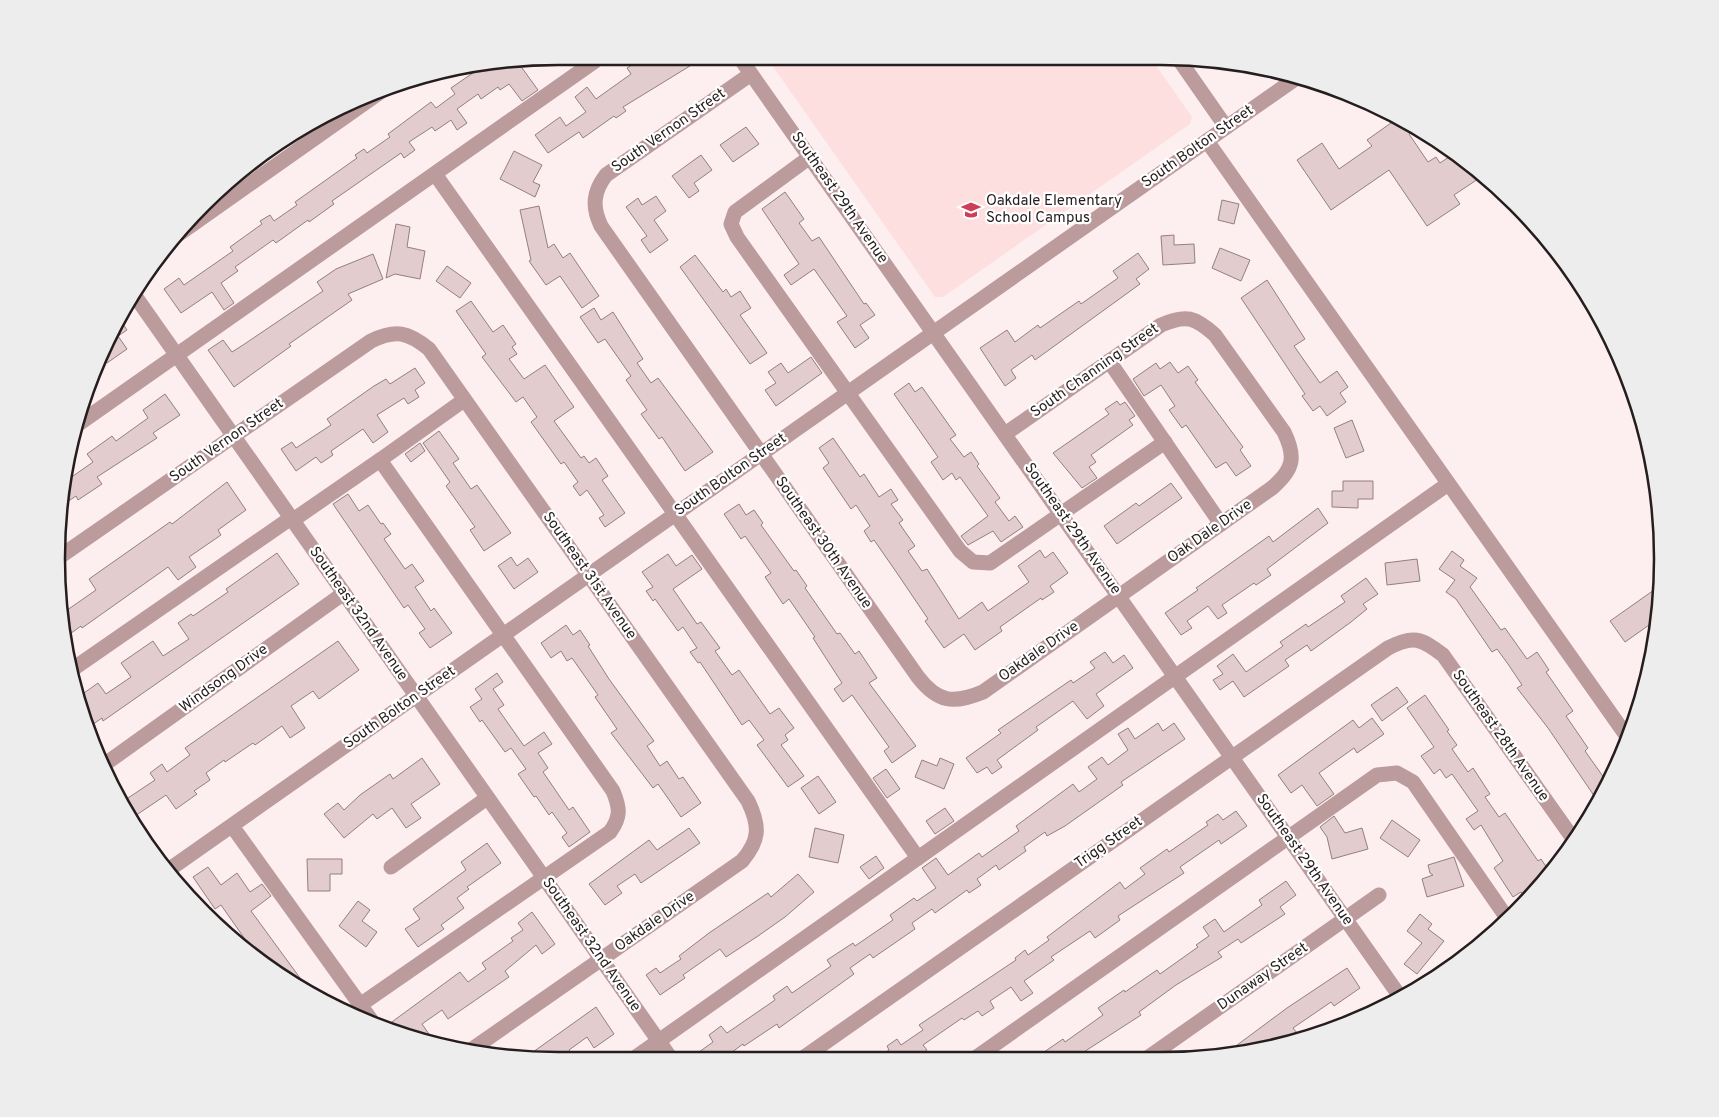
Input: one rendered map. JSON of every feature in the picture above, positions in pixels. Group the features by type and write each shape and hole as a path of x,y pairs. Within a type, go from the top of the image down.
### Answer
{"street":[{"path":"85,419 589,65"},
{"name":"Southeast 29th Avenue","path":"745,65 1397,992"},
{"path":"1183,66 1226,127"},
{"name":"South Vernon Street","path":"595,194 606,175 751,74"},
{"name":"South Bolton Street","path":"173,867 1290,83"},
{"path":"203,217 356,109"},
{"path":"1207,141 1623,730"},
{"path":"810,157 735,212 731,224 737,237 960,551 973,562 990,564 1165,442"},
{"path":"435,174 674,516 918,858"},
{"name":"Southeast 30th Avenue","path":"595,194 595,213 601,226 918,677 936,694 954,701"},
{"name":"Southeast 32nd Avenue","path":"138,300 666,1052"},
{"name":"South Channing Street","path":"1005,434 1161,325 1175,319 1189,318 1201,322 1215,335 1284,432 1292,448 1292,461"},
{"name":"South Vernon Street","path":"65,553 371,341 385,334 399,333"},
{"name":"Southeast 31st Avenue","path":"399,333 416,338 429,349 748,801 756,824 756,836"},
{"path":"1109,361 1221,524"},
{"path":"77,666 380,460 464,400"},
{"path":"360,1005 610,832 618,820 619,806 613,791 380,460"},
{"name":"Oak Dale Drive","path":"1119,596 1279,482 1292,461"},
{"path":"644,1052 1448,484"},
{"name":"Windsong Drive","path":"109,761 344,593"},
{"name":"Oakdale Drive","path":"954,701 967,699 983,692 1119,596"},
{"name":"Trigg Street","path":"812,1052 1388,648 1407,639 1418,640"},
{"name":"Southeast 28th Avenue","path":"1418,640 1443,655 1570,834"},
{"path":"984,1052 1377,775 1397,773 1413,782 1504,912"},
{"path":"391,867 487,798"},
{"path":"232,826 365,1012"},
{"name":"Oakdale Drive","path":"478,1045 742,861 753,849 756,836"},
{"name":"Dunaway Street","path":"1157,1052 1379,895"}],"shaded area":[{"name":"Oakdale Elementary School Campus","path":"772,65 1156,65 1192,117 1190,124 943,297 935,297"}],"building":[{"path":"632,65 691,65 623,107 626,111 616,118 614,116 583,138 579,132 548,153 535,135 560,117 566,126 586,112 575,97 587,87 596,99 631,74 627,68"},
{"path":"521,66 538,90 522,101 509,84 500,90 498,87 481,99 478,94 457,109 467,123 457,130 451,120 435,131 432,127 409,142 415,150 404,158 401,153 332,201 334,204 309,222 308,220 276,243 273,240 235,267 238,271 221,283 234,303 224,310 212,292 181,313 164,289 179,278 184,285 233,251 230,247 262,224 260,221 270,215 274,221 297,205 295,202 357,158 355,155 364,149 367,153 390,137 388,134 431,102 436,108 455,94 451,88 474,72"},
{"path":"1391,123 1410,133 1409,134 1428,162 1436,157 1440,163 1448,158 1477,180 1454,195 1460,204 1427,226 1389,170 1331,210 1297,160 1322,143 1339,169 1372,146 1367,140"},
{"path":"746,127 759,144 733,162 720,145"},
{"path":"514,151 542,165 533,182 540,185 535,197 500,179"},
{"path":"701,155 712,170 694,183 699,191 689,198 672,176"},
{"path":"785,192 804,219 799,223 812,241 819,237 864,304 866,303 875,315 860,325 869,338 855,348 837,322 847,316 814,269 791,285 784,275 799,264 762,209"},
{"path":"656,196 666,211 654,220 668,240 650,253 641,240 647,236 626,207 638,198 642,205"},
{"path":"1222,200 1239,204 1234,224 1218,220"},
{"path":"539,206 548,248 554,244 563,258 570,253 599,296 582,308 560,276 546,285 529,261 531,260 520,210"},
{"path":"396,224 410,227 407,247 425,251 420,279 395,274 386,278"},
{"path":"1174,235 1174,245 1194,244 1195,263 1163,265 1161,236"},
{"path":"1220,248 1250,260 1241,281 1212,268"},
{"path":"1138,253 1149,269 1136,279 1140,284 1035,360 1032,355 1011,370 1016,378 1005,386 980,348 1007,330 1015,342 1038,325 1040,328 1079,301 1081,304 1118,278 1113,271"},
{"path":"373,254 383,279 348,294 352,300 289,344 291,346 234,387 208,350 223,340 232,352 323,291 317,282 336,269"},
{"path":"695,255 723,292 726,289 731,297 740,291 751,308 740,315 767,353 750,364 680,267"},
{"path":"447,266 471,283 460,298 436,281"},
{"path":"1267,280 1305,339 1294,346 1320,383 1337,371 1348,387 1340,393 1346,402 1327,416 1320,406 1313,411 1302,396 1305,394 1241,298"},
{"path":"471,301 493,332 503,325 516,344 512,347 517,354 509,359 524,379 545,365 574,407 554,421 581,458 584,456 589,463 596,458 608,476 602,480 625,513 605,527 599,518 604,515 587,490 580,496 573,486 578,482 564,462 561,464 531,422 537,417 523,397 516,402 482,357 486,354 456,311"},
{"path":"594,308 601,320 613,312 643,359 637,363 651,383 658,378 713,452 685,471 662,437 659,439 641,414 647,410 626,380 631,376 605,339 598,343 580,317"},
{"path":"124,325 127,330 118,336"},
{"path":"118,336 127,349 106,362"},
{"path":"811,357 822,373 776,406 765,390 776,383 768,372 781,363 788,373"},
{"path":"1170,362 1178,373 1188,366 1198,380 1195,382 1243,447 1240,450 1251,466 1236,476 1226,462 1216,468 1186,425 1182,428 1169,410 1175,406 1161,385 1144,396 1133,379 1156,363 1160,369"},
{"path":"415,368 425,383 415,390 419,397 408,404 404,398 377,415 388,432 373,443 363,429 331,451 333,455 321,463 316,457 296,471 281,449 292,442 296,448 331,425 327,419 374,386 386,379 390,384"},
{"path":"909,383 915,392 922,387 956,435 950,439 964,457 971,452 979,464 977,466 1000,498 995,502 1009,521 1015,516 1023,527 1001,542 993,531 968,545 961,536 988,516 960,477 956,480 952,473 943,480 931,462 938,457 894,394"},
{"path":"165,394 180,415 153,433 157,438 97,477 102,484 78,500 76,496 68,501 72,477 93,462 87,454 112,436 116,441 148,418 143,410"},
{"path":"1117,401 1120,405 1125,402 1135,416 1129,420 1133,425 1091,455 1096,462 1089,467 1097,478 1082,488 1053,453 1109,414 1105,409"},
{"path":"1352,420 1364,451 1346,458 1334,428"},
{"path":"439,431 459,459 453,463 471,489 477,485 511,533 484,551 470,530 475,527 446,486 450,482 423,443"},
{"path":"833,438 860,477 864,474 879,497 891,489 898,500 891,504 903,520 899,523 915,546 908,551 922,571 927,569 959,619 982,602 988,611 1029,582 1018,566 1040,550 1045,558 1053,552 1068,573 1050,586 1054,592 1042,600 1041,598 1000,627 1002,631 975,650 964,634 944,648 925,621 928,619 899,576 874,540 871,542 864,531 870,526 856,505 851,509 823,468 829,463 819,448"},
{"path":"420,443 425,451 411,462 405,454"},
{"path":"1343,481 1373,481 1373,499 1358,499 1358,508 1332,507 1332,491 1343,491"},
{"path":"227,482 246,510 218,530 221,535 189,557 196,567 178,580 168,567 82,628 81,626 71,633 68,610 96,590 89,579 170,522 172,524"},
{"path":"1171,483 1182,498 1117,544 1104,526 1136,503 1139,506"},
{"path":"348,494 359,511 368,505 381,524 383,523 391,534 384,539 405,569 412,564 424,581 415,587 431,611 434,608 452,633 430,648 419,633 425,629 408,605 404,608 333,504"},
{"path":"739,504 746,515 754,510 763,523 761,525 794,571 796,570 807,586 805,588 837,634 840,633 855,654 859,651 877,678 869,683 916,746 892,763 884,751 889,747 852,695 843,702 834,689 842,683 813,638 815,637 789,599 783,604 765,577 771,573 745,536 741,539 724,514"},
{"path":"1318,508 1328,523 1267,569 1271,575 1256,585 1254,583 1222,605 1227,613 1218,619 1208,606 1187,621 1192,628 1181,635 1165,613 1198,590 1196,588 1269,536 1273,542"},
{"path":"1452,551 1464,560 1460,566 1477,578 1470,587 1501,630 1505,628 1527,659 1537,652 1549,670 1546,672 1573,711 1566,716 1588,748 1585,751 1603,777 1593,795 1548,728 1517,688 1522,685 1508,664 1497,649 1492,652 1456,599 1446,592 1455,580 1439,569"},
{"path":"277,553 299,584 103,721 102,718 94,724 84,693 98,683 106,694 131,677 121,663 153,641 163,656 189,639 178,623 191,614 193,616 228,592 226,589"},
{"path":"668,554 676,566 692,555 702,569 673,589 697,624 701,622 720,648 715,651 732,675 739,670 770,714 779,708 794,728 785,735 788,740 781,745 804,776 788,787 757,745 764,740 749,720 742,725 700,662 698,663 690,652 697,648 683,627 678,631 655,599 653,601 646,591 653,587 642,572"},
{"path":"511,557 517,566 528,558 538,572 514,589 498,566"},
{"path":"1417,559 1420,581 1387,585 1385,563"},
{"path":"1366,578 1378,594 1363,604 1367,609 1351,622 1311,651 1307,645 1285,660 1289,666 1244,697 1233,681 1220,690 1213,680 1223,674 1217,666 1233,654 1246,672 1283,646 1280,642 1306,624 1308,627 1345,602 1341,596"},
{"path":"1653,591 1650,625 1625,642 1610,621"},
{"path":"566,625 573,635 580,630 609,679 654,741 647,746 660,766 667,761 679,779 683,777 701,803 681,817 658,784 653,788 611,733 617,729 595,697 598,695 572,658 567,661 561,651 551,658 541,643"},
{"path":"338,641 359,670 319,699 313,691 291,706 305,728 290,738 282,726 255,745 253,743 206,773 210,780 194,791 197,794 176,809 166,795 137,815 127,798 155,780 150,773 162,764 167,772 190,755 185,748"},
{"path":"1105,652 1113,663 1124,655 1133,668 1096,694 1104,706 1087,719 1073,701 1036,727 1038,730 997,760 1002,767 992,774 987,767 977,773 966,758 1001,733 998,730 1071,680 1073,683 1095,668 1090,662"},
{"path":"497,673 503,682 493,689 504,705 498,709 524,746 544,732 552,744 538,753 548,768 543,772 569,810 573,807 590,832 569,847 562,837 567,833 552,812 549,815 536,796 534,797 518,774 526,769 511,748 505,752 470,707 482,699 475,689"},
{"path":"1397,687 1408,702 1382,721 1371,705"},
{"path":"1425,695 1457,745 1452,749 1468,772 1473,768 1490,794 1485,797 1499,817 1505,813 1538,861 1541,859 1546,866 1522,894 1521,892 1513,897 1494,868 1503,861 1481,825 1474,830 1466,819 1478,811 1452,774 1446,778 1440,769 1434,774 1421,756 1434,747 1407,708"},
{"path":"1372,718 1384,734 1357,753 1354,748 1319,773 1334,794 1317,806 1302,785 1291,793 1278,775 1353,720 1359,728"},
{"path":"1158,723 1163,731 1174,723 1185,739 1121,782 1123,785 1065,826 1047,836 1045,832 1024,847 1026,851 999,870 996,865 977,879 981,885 969,893 967,890 935,913 932,909 912,923 915,929 873,958 870,954 850,968 854,974 779,1028 777,1024 732,1052 699,1052 713,1042 709,1035 721,1026 727,1033 775,1000 773,996 787,986 792,993 831,966 827,960 853,943 855,946 893,920 890,915 914,898 917,901 936,888 922,868 936,858 948,875 979,853 982,857 1019,831 1016,826 1073,784 1079,792 1097,779 1088,767 1102,757 1108,765 1128,750 1118,734 1128,728 1135,739"},
{"path":"422,758 440,784 411,804 421,818 406,828 392,808 377,819 373,814 344,838 324,814 338,803 344,810 360,795 390,774 393,779"},
{"path":"940,758 954,764 944,789 915,777 922,760 937,766"},
{"path":"886,769 900,789 887,798 873,778"},
{"path":"818,776 836,802 819,814 801,788"},
{"path":"945,808 954,821 935,834 926,821"},
{"path":"1236,811 1247,826 1221,844 1219,840 1180,867 1184,873 1118,916 1120,920 1095,938 1090,931 1051,957 1054,960 1024,981 1033,993 1021,1001 1011,987 990,1001 994,1008 982,1016 978,1011 964,1020 962,1018 923,1045 927,1050 924,1052 886,1052 889,1050 887,1046 897,1039 901,1045 923,1030 919,1025 1016,960 1015,958 1025,950 1028,955 1049,940 1047,937 1120,882 1125,889 1145,874 1140,868 1167,849 1169,852 1208,825 1206,822 1218,814 1223,820"},
{"path":"1334,816 1345,833 1362,828 1368,849 1332,859 1327,837 1320,827"},
{"path":"1392,820 1420,840 1408,857 1380,838"},
{"path":"689,828 700,843 641,883 635,874 617,886 622,893 605,905 589,884 649,840 657,850"},
{"path":"815,828 844,835 838,863 809,857"},
{"path":"487,843 501,863 467,887 469,889 457,898 464,908 441,925 444,929 418,947 405,929 420,919 413,909 466,870 461,862"},
{"path":"876,856 884,868 869,879 860,867"},
{"path":"1454,857 1464,886 1427,897 1422,879 1433,875 1430,873 1428,865"},
{"path":"307,859 342,859 342,874 330,874 330,891 308,891"},
{"path":"208,867 221,885 237,873 250,892 262,884 271,896 251,911 301,979 246,940 221,905 215,909 193,877"},
{"path":"798,874 814,892 785,917 758,936 726,957 720,949 683,975 685,978 660,995 646,975 656,968 660,973 681,959 679,956 709,933 768,893 771,897"},
{"path":"1286,881 1296,895 1280,907 1285,914 1241,943 1238,939 1218,952 1222,957 1176,985 1139,1012 1141,1015 1084,1052 1044,1052 1063,1039 1065,1042 1103,1015 1098,1008 1124,990 1125,992 1157,970 1160,974 1198,947 1196,945 1209,936 1203,927 1215,919 1224,932 1262,905 1259,900"},
{"path":"358,901 370,910 362,921 377,932 366,947 339,926"},
{"path":"532,912 555,944 542,954 536,945 505,971 509,977 448,1019 442,1010 422,1024 429,1034 391,1022 460,972 468,982 486,969 482,963 513,941 511,938 523,930 518,923"},
{"path":"1420,914 1432,924 1428,929 1444,941 1417,974 1404,964 1422,943 1407,931"},
{"path":"1347,968 1360,988 1334,1006 1331,1002 1293,1028 1297,1033 1235,1046 1287,1008"},
{"path":"596,1007 614,1034 594,1048 587,1037 569,1050 570,1052 534,1051"}],"place":[{"name":"Oakdale Elementary School Campus","path":"971,210"}]}
